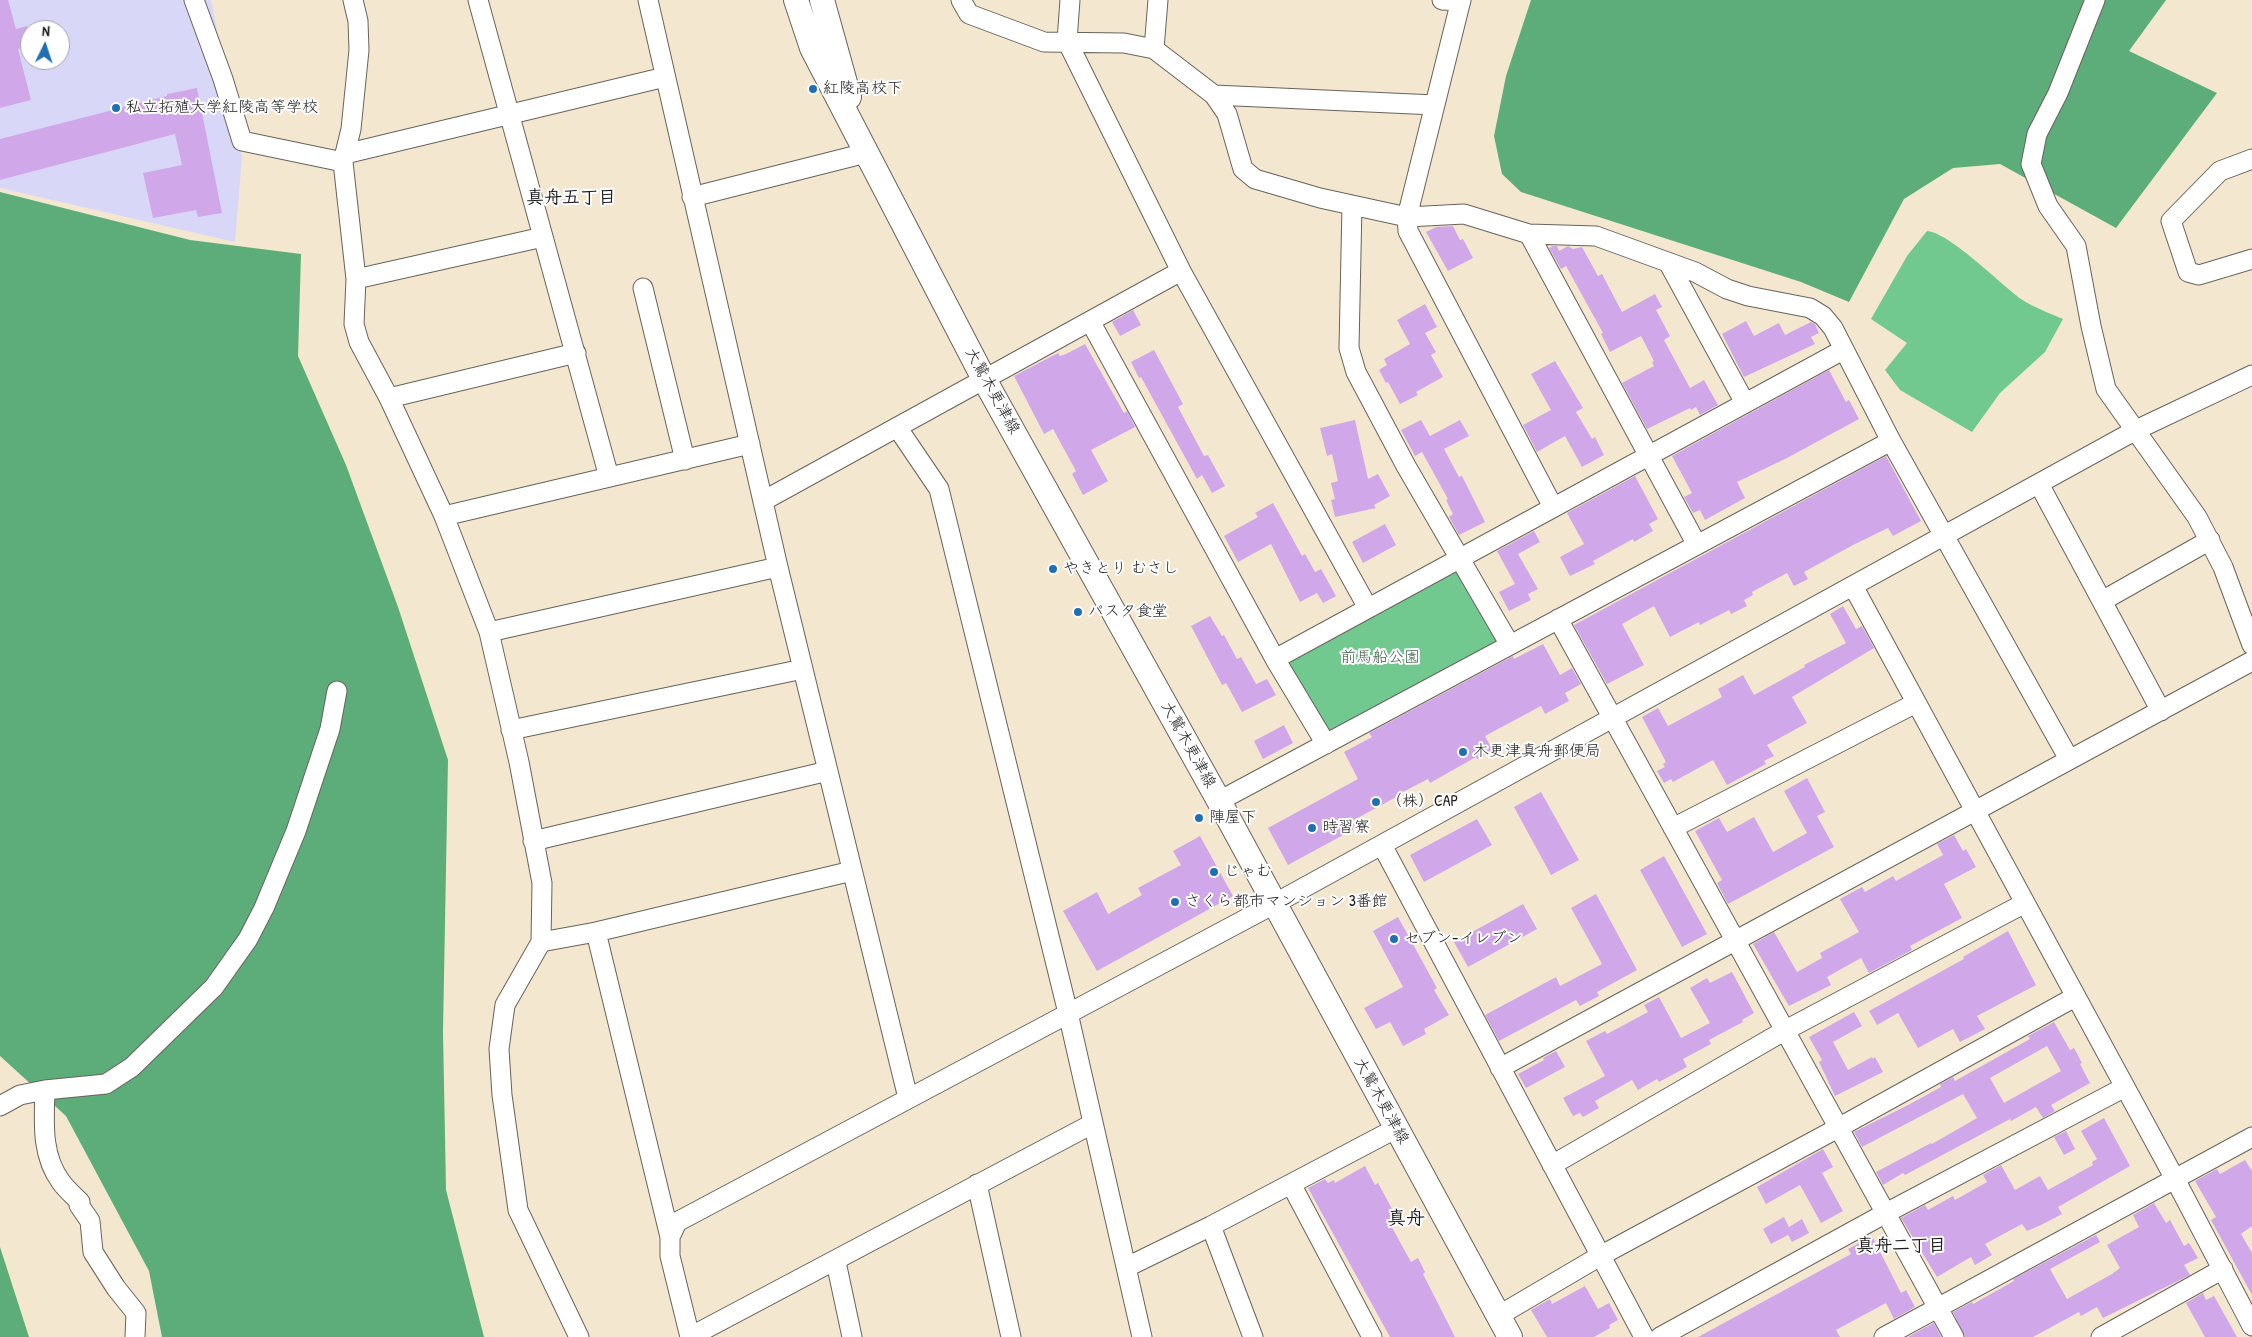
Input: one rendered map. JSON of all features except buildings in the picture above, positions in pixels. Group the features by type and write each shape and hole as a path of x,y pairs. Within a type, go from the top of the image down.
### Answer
{"main road":[{"path":"796,0 812,48 866,153"},
{"path":"822,0 866,153"},
{"name":"大鷲木更津線","path":"866,153 984,379 1219,801 1395,1129 1510,1337"}],"street":[{"path":"194,0 223,79 242,141 270,148 344,158 665,77"},
{"path":"353,0 358,21 359,50 351,129 344,158 356,279 354,324 359,342 389,398 444,516 489,632 511,730 542,882 541,942 505,1005 499,1049 502,1095 518,1210 579,1337"},
{"path":"478,0 610,477"},
{"path":"648,0 778,567 908,1098"},
{"path":"961,0 969,14 1044,42 1124,43 1154,49 1214,95 1227,114 1243,169 1255,179 1352,205 1407,217 1464,214 1528,234 1596,236 1696,272 1727,289 1748,296 1810,308 1823,316 1833,328 1891,441 2069,759"},
{"path":"1070,0 1066,41 1181,271 1368,608"},
{"path":"1154,49 1158,0"},
{"path":"1442,0 1461,1 1407,217 1408,232 1553,507"},
{"path":"2095,0 2058,93 2038,134 2031,164 2048,206 2076,246 2091,326 2106,389 2197,517 2223,567 2252,646"},
{"path":"1214,95 1435,105"},
{"path":"692,197 866,153"},
{"path":"2252,159 2220,171 2171,221 2188,272 2199,275 2252,259"},
{"path":"1352,205 1349,348 1356,372 1406,466 1510,645"},
{"path":"1528,234 1697,545"},
{"path":"356,279 543,237"},
{"path":"1668,262 1745,402"},
{"path":"763,501 1181,271"},
{"path":"643,288 685,460"},
{"path":"1090,321 1275,658 1326,744"},
{"path":"1275,658 1843,350"},
{"path":"389,398 576,353"},
{"path":"670,1237 678,1222 1274,904 2136,430 2252,376"},
{"path":"897,427 939,489 1068,1013 1142,1337"},
{"path":"1219,801 1891,441"},
{"path":"444,516 750,444"},
{"path":"2039,484 2162,712"},
{"path":"2102,601 2210,540"},
{"path":"489,632 778,567"},
{"path":"1853,586 2175,1179 2252,1326"},
{"path":"1558,619 1954,1337"},
{"path":"1500,1068 1976,812 2069,759 2162,712 2252,661"},
{"path":"511,730 803,669"},
{"path":"0,1106 20,1095 45,1090 106,1084 132,1068 214,986 248,939 264,908 296,831 330,729 337,690"},
{"path":"1673,828 1916,703"},
{"path":"533,840 828,771"},
{"path":"1382,845 1644,1337"},
{"path":"541,942 596,932 852,871"},
{"path":"1552,1165 1784,1031 2025,902"},
{"path":"596,932 670,1237 670,1256 690,1337 836,1262 977,1184 1092,1124"},
{"path":"1498,1316 1600,1256 1838,1128 2075,997"},
{"path":"1660,1337 1886,1213 2125,1087"},
{"path":"45,1090 44,1133 50,1162 60,1182 80,1202 79,1205 90,1221 93,1252 116,1288 136,1313 135,1337"},
{"path":"1127,1267 1211,1226 1395,1129"},
{"path":"1884,1337 2252,1137"},
{"path":"977,1184 1011,1337"},
{"path":"1290,1184 1372,1337"},
{"path":"1211,1226 1253,1337"},
{"path":"836,1262 852,1337"},
{"path":"2101,1337 2223,1269"}],"shaded area":[{"name":"私立拓殖大学紅陵高等学校","path":"0,0 211,0 242,157 235,242 0,188"}],"green space":[{"path":"1531,0 2166,0 2129,51 2217,93 2116,228 2000,164 1953,168 1904,199 1849,302 1801,282 1521,192 1502,174 1494,136 1506,76"},
{"path":"0,192 190,240 301,254 298,356 346,465 398,607 448,760 443,1031 446,1190 484,1337 162,1337 149,1271 66,1116 0,1056"},
{"path":"1927,231 1937,234 1961,249 2021,299 2063,319 2045,352 2000,393 1972,432 1900,390 1885,370 1907,343 1871,319 1907,256"},
{"name":"前馬船公園","path":"1457,565 1503,644 1327,738 1281,660"},
{"path":"0,1247 29,1337 0,1337"}],"place":[{"name":"紅陵高校下","path":"813,89"},
{"name":"私立拓殖大学紅陵高等学校","path":"116,108"},
{"name":"やきとり むさし","path":"1053,569"},
{"name":"パスタ食堂","path":"1078,612"},
{"name":"木更津真舟郵便局","path":"1463,752"},
{"name":"（株）CAP","path":"1376,802"},
{"name":"陣屋下","path":"1199,818"},
{"name":"時習寮","path":"1312,828"},
{"name":"じゃむ","path":"1214,872"},
{"name":"さくら都市マンション 3番館","path":"1175,902"},
{"name":"セブン-イレブン","path":"1394,939"}],"district":[{"name":"真舟五丁目","path":"571,198"},
{"name":"真舟","path":"1406,1219"},
{"name":"真舟二丁目","path":"1901,1246"}]}
